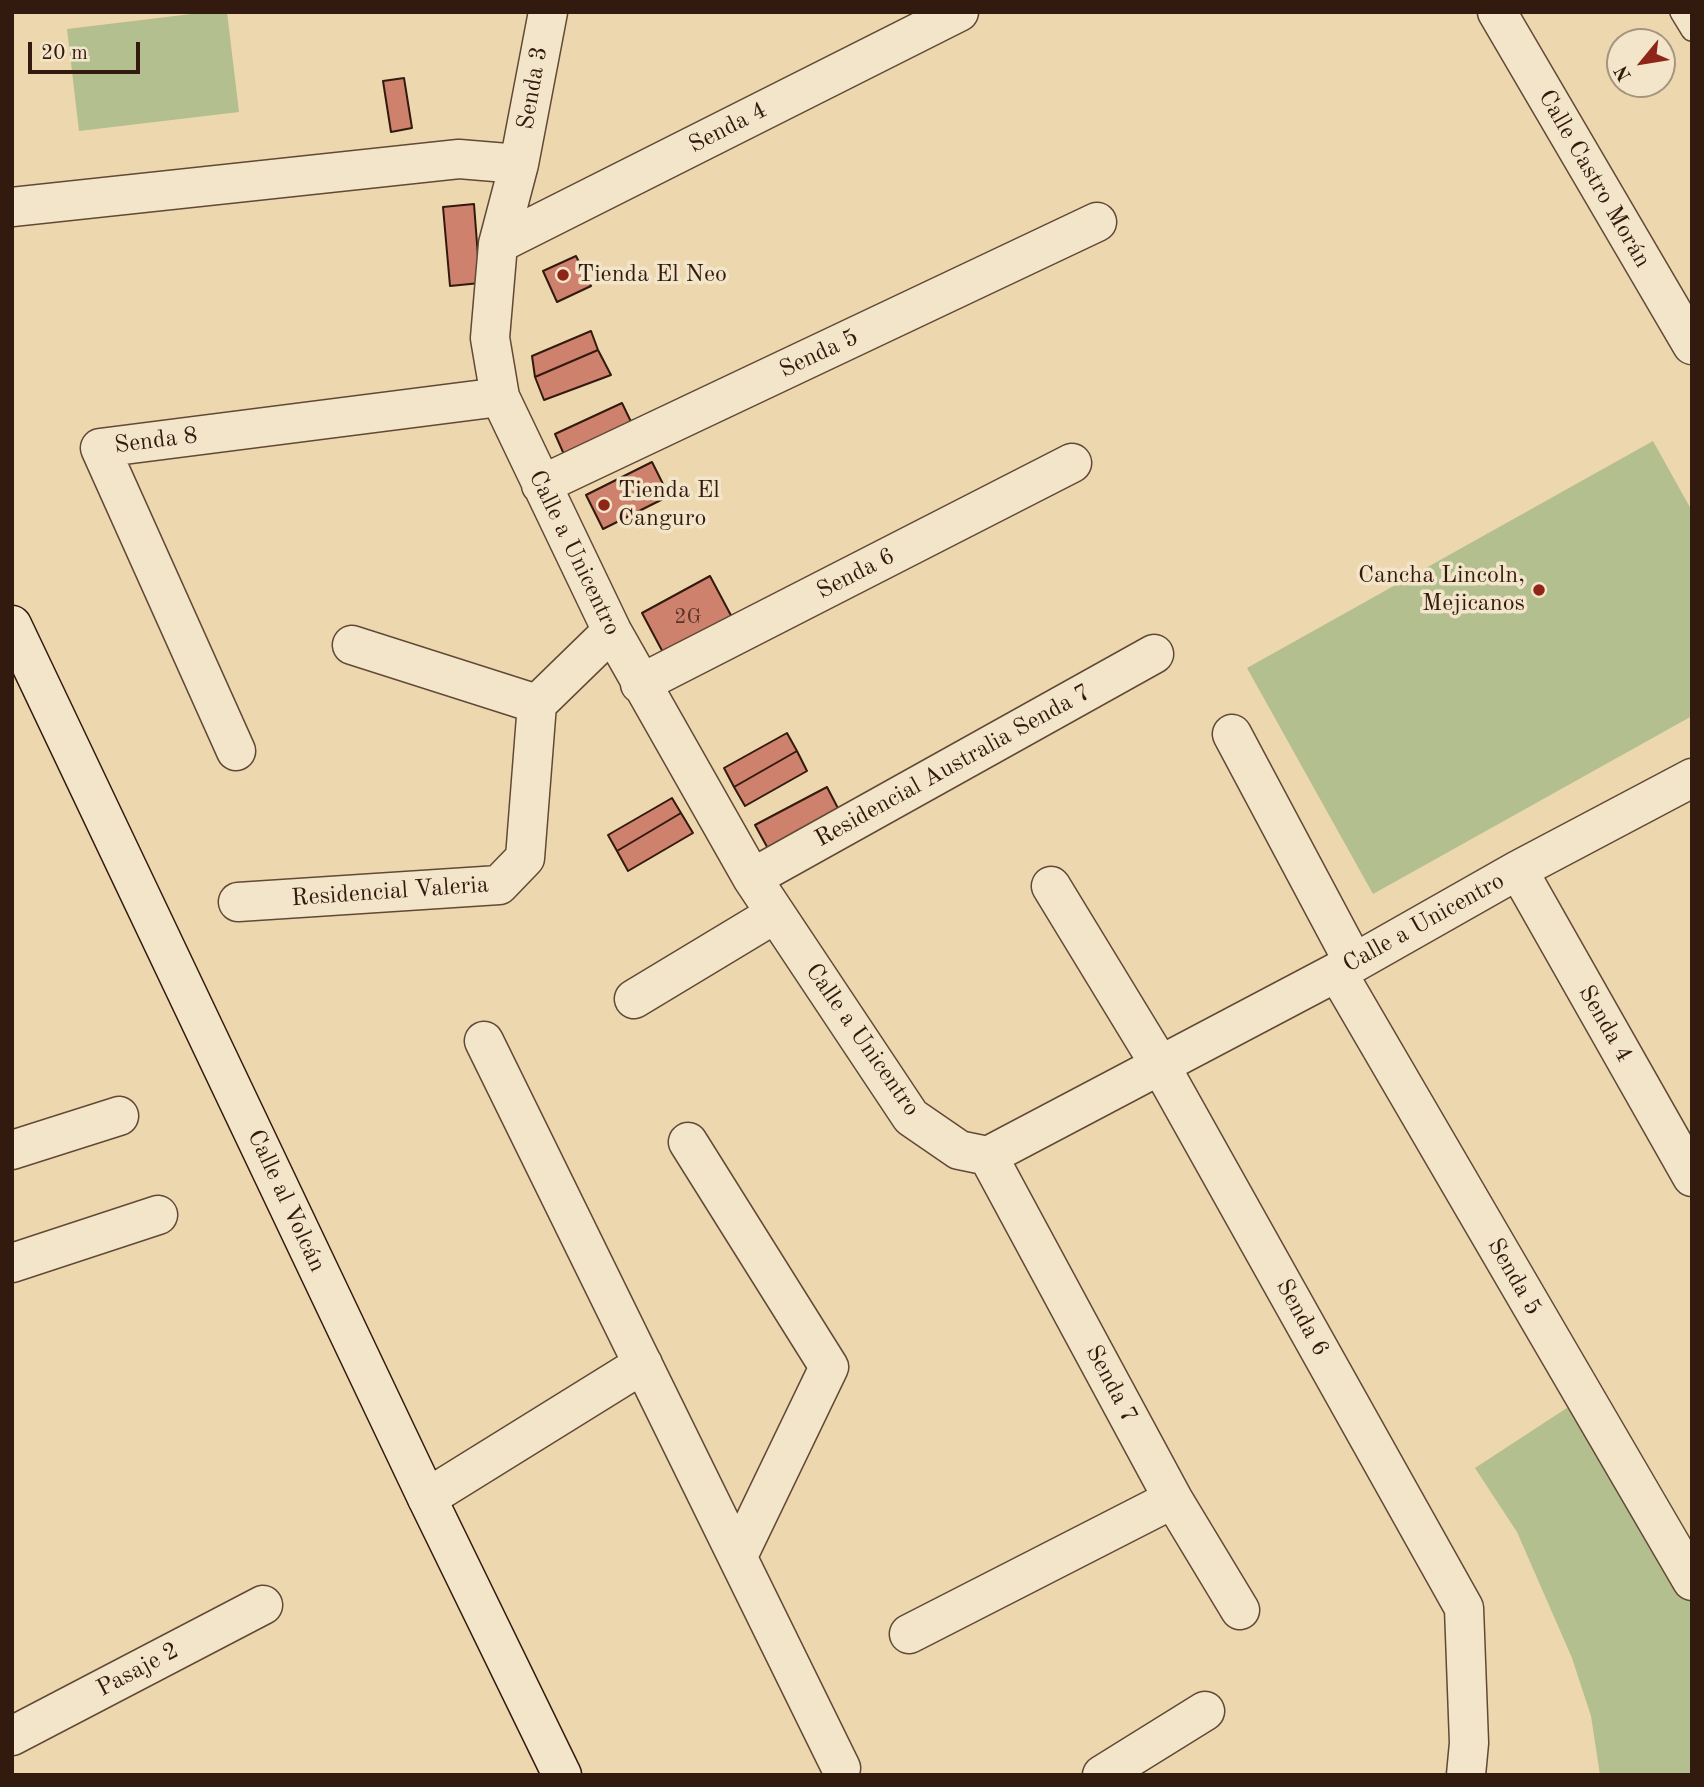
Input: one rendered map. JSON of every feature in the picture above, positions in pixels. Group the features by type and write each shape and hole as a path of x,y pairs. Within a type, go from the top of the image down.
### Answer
{"street":[{"name":"Senda 3","path":"519,164 548,12"},
{"name":"Senda 4","path":"498,244 958,12"},
{"name":"Calle Castro Morán","path":"1497,12 1692,345"},
{"path":"12,207 459,159 519,164"},
{"name":"Calle a Unicentro","path":"519,164 498,244 490,338 500,397 612,631 752,878 911,1117 959,1150 988,1156 1346,967 1518,870 1692,778"},
{"name":"Senda 5","path":"541,485 1097,222"},
{"name":"Senda 8","path":"236,751 100,448 500,397"},
{"name":"Senda 6","path":"640,684 1072,463"},
{"name":"Calle al Volcán","path":"12,625 427,1498 562,1775"},
{"path":"352,645 537,704 612,631"},
{"name":"Residencial Australia Senda 7","path":"752,878 1154,654"},
{"name":"Residencial Valeria","path":"238,902 499,885 525,858 537,704"},
{"name":"Senda 5","path":"1232,734 1346,967 1692,1581"},
{"name":"Senda 4","path":"1518,870 1692,1177"},
{"name":"Senda 6","path":"1051,886 1160,1065 1464,1608 1469,1743 1466,1775"},
{"path":"634,999 775,914"},
{"path":"484,1041 842,1768"},
{"path":"12,1150 119,1116"},
{"path":"688,1142 829,1367 738,1556"},
{"name":"Senda 7","path":"988,1156 1174,1499 1240,1610"},
{"path":"12,1263 158,1215"},
{"path":"427,1498 643,1364"},
{"path":"909,1634 1174,1499"},
{"name":"Pasaje 2","path":"12,1736 263,1605"},
{"path":"1102,1775 1205,1711"}],"lane":[{"path":"1681,12 1692,30"}],"green space":[{"path":"227,12 239,112 79,131 67,29"},
{"name":"Cancha Lincoln, Mejicanos","path":"1653,441 1692,511 1692,716 1373,894 1247,668"},
{"path":"1576,1402 1692,1599 1692,1775 1600,1775 1591,1716 1572,1658 1517,1532 1475,1468"}],"building":[{"path":"404,78 412,128 391,132 383,81"},
{"path":"474,204 480,283 450,286 443,207"},
{"path":"576,256 591,286 557,302 543,271"},
{"path":"591,331 598,350 535,377 532,356"},
{"path":"598,350 611,375 544,400 535,377"},
{"path":"622,403 634,428 566,459 555,434"},
{"path":"652,462 669,496 603,529 586,495"},
{"path":"710,576 734,621 666,658 642,613"},
{"path":"787,733 797,751 734,787 724,768"},
{"path":"797,751 807,771 745,806 734,787"},
{"path":"827,787 842,816 771,854 755,825"},
{"path":"672,798 681,813 617,851 608,835"},
{"path":"681,813 693,833 628,871 617,851"}],"place":[{"name":"Tienda El Neo","path":"563,275"},
{"name":"Tienda El Canguro","path":"604,505"},
{"name":"Cancha Lincoln, Mejicanos","path":"1539,590"}]}
